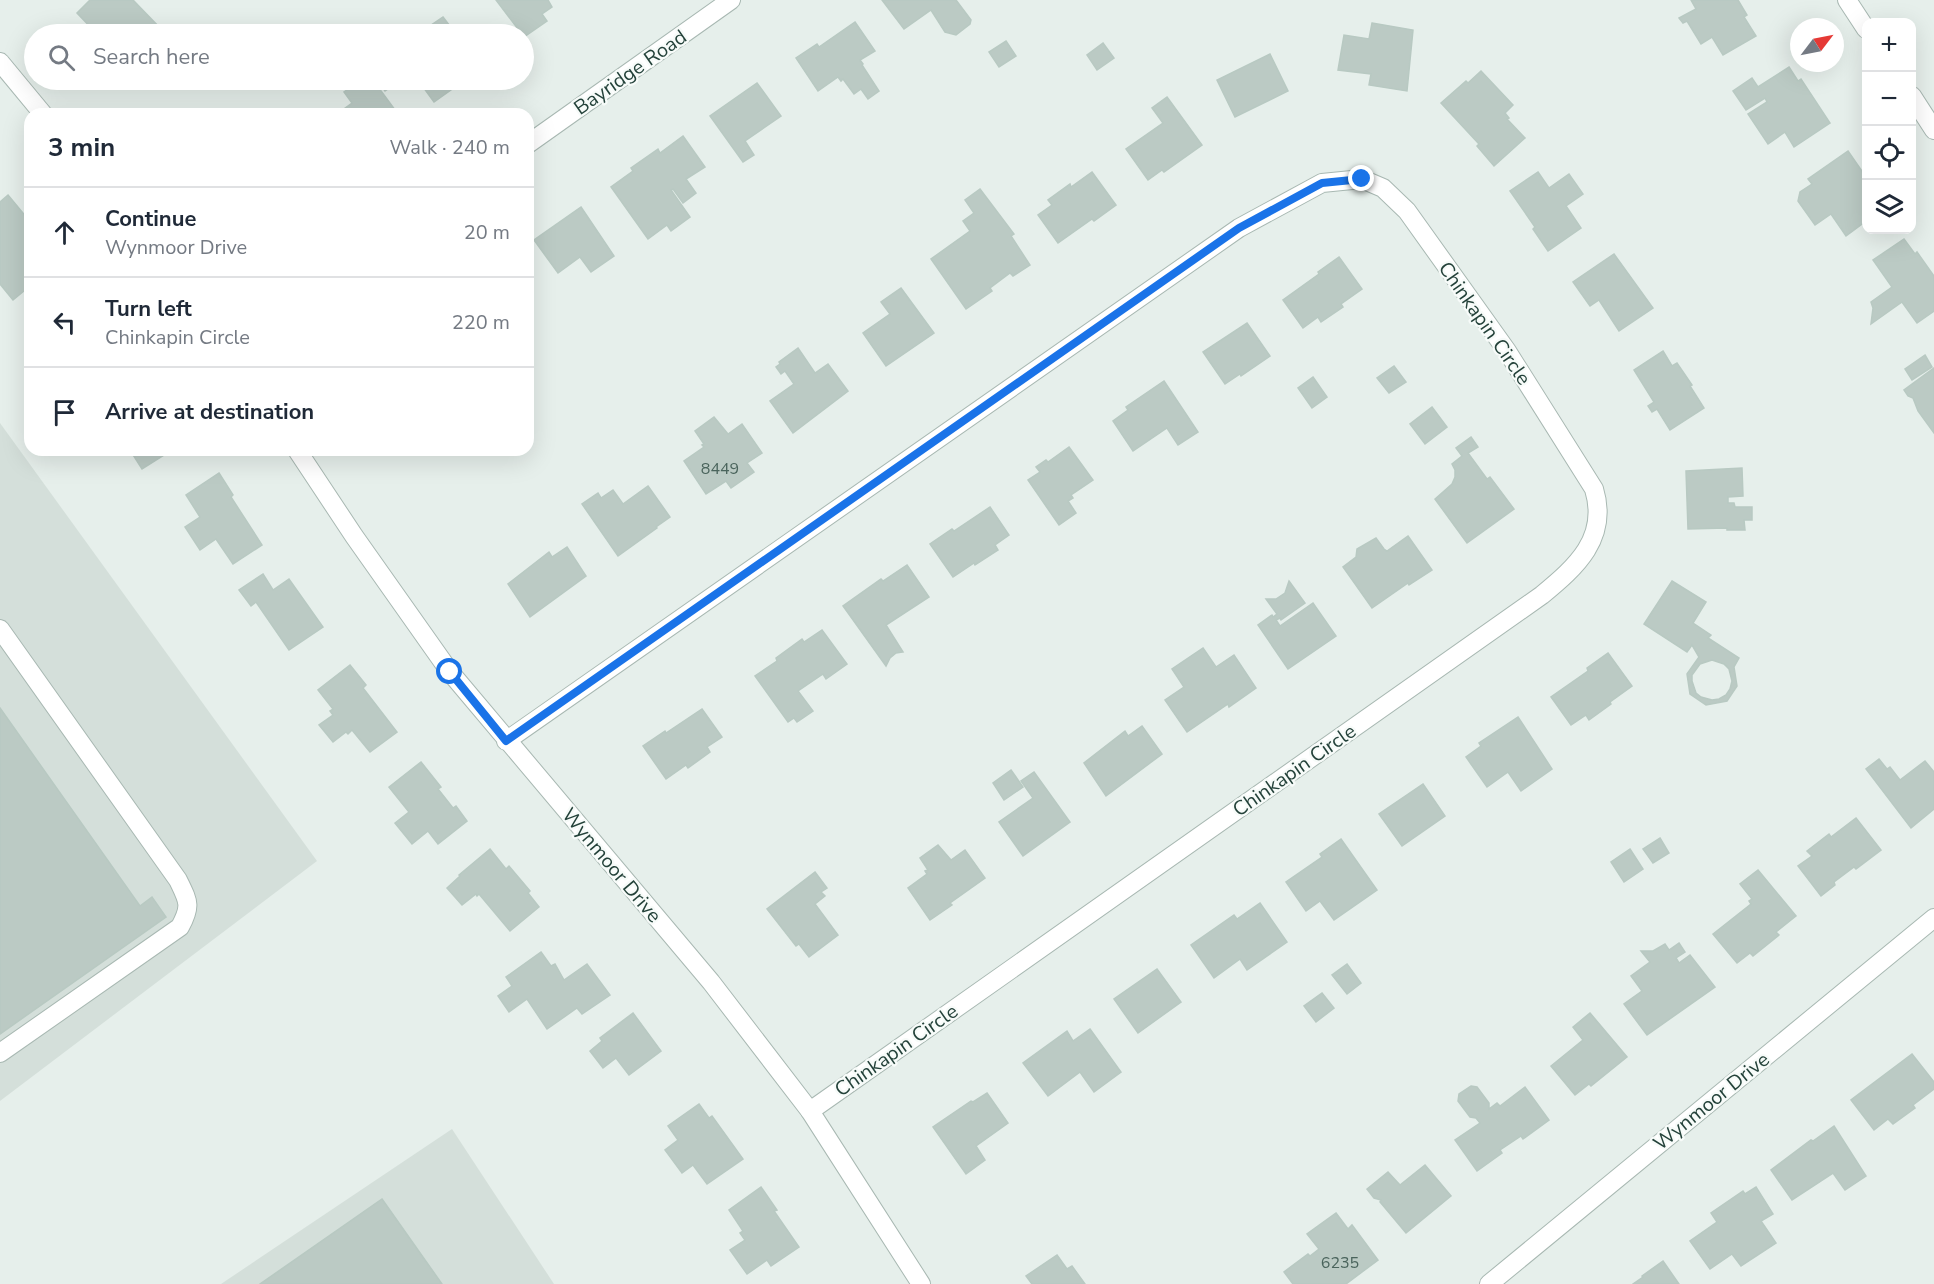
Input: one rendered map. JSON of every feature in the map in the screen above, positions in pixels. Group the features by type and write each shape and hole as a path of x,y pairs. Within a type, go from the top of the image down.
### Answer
{"street":[{"name":"Bayridge Road","path":"534,140 732,0"},
{"path":"1847,0 1862,23"},
{"path":"0,62 38,108"},
{"path":"1916,103 1934,130"},
{"name":"Chinkapin Circle","path":"506,741 1239,228 1322,183 1362,179 1383,188 1407,211 1507,351 1594,489 1598,504 1595,534 1574,568 1542,595 810,1111"},
{"name":"Wynmoor Drive","path":"301,456 450,672 711,982 810,1111 921,1284"},
{"path":"0,629 178,880 187,899 187,913 180,927 0,1053"},
{"name":"Wynmoor Drive","path":"1489,1284 1934,918"}],"shaded area":[{"path":"0,423 317,861 0,1101"},
{"path":"452,1129 554,1284 221,1284"}],"building":[{"path":"90,0 133,0 156,24 87,24 77,13"},
{"path":"496,0 548,0 552,7 542,14 547,21 534,30 534,24 514,24"},
{"path":"882,0 956,0 971,20 970,24 956,35 945,32 931,10 904,29"},
{"path":"1691,0 1738,0 1747,15 1744,17 1756,36 1723,55 1712,37 1701,44 1687,21 1683,23 1679,18 1696,9"},
{"path":"443,17 448,24 433,24"},
{"path":"855,22 875,51 860,60 879,91 868,99 861,89 854,94 843,79 841,81 838,77 818,91 796,58 817,44 819,47"},
{"path":"1372,23 1413,30 1407,91 1369,85 1371,74 1338,70 1344,35 1369,39"},
{"path":"1006,41 1016,56 999,67 989,52"},
{"path":"1103,43 1114,58 1097,70 1087,55"},
{"path":"1270,54 1288,91 1235,117 1217,80"},
{"path":"1789,67 1790,72 1798,81 1801,79 1830,123 1794,147 1785,132 1768,144 1748,114 1767,102 1765,98 1746,110 1733,91 1752,78 1758,87"},
{"path":"1481,71 1513,105 1505,113 1509,118 1507,119 1525,138 1494,166 1477,146 1479,144 1441,103"},
{"path":"757,83 781,116 745,141 754,155 743,162 710,116"},
{"path":"347,90 380,90 394,108 345,108 352,103 344,92"},
{"path":"425,90 451,90 434,102"},
{"path":"1167,97 1202,145 1164,172 1162,170 1148,180 1126,149 1163,123 1152,108"},
{"path":"683,136 705,167 686,179 696,193 683,203 673,189 671,190 690,217 671,231 667,225 648,239 611,187 633,171 631,168 658,149 660,153"},
{"path":"1848,151 1862,171 1862,224 1846,236 1831,214 1815,225 1798,201 1800,192 1812,184 1808,179"},
{"path":"1092,172 1116,205 1058,243 1038,215 1052,205 1048,200"},
{"path":"1538,172 1549,188 1569,174 1583,194 1566,206 1581,228 1548,251 1533,229 1535,227 1510,191"},
{"path":"980,189 1014,234 1011,236 1030,265 1013,276 1010,273 990,288 992,291 966,309 931,259 970,231 963,221 974,213 965,200"},
{"path":"8,195 24,214 24,291 13,300 0,284 0,202"},
{"path":"581,207 614,256 591,272 580,257 558,273 534,240"},
{"path":"1904,239 1915,254 1917,252 1934,276 1934,311 1917,323 1902,302 1871,324 1873,308 1871,302 1892,287 1873,260"},
{"path":"1614,254 1653,308 1619,331 1599,300 1590,306 1573,282"},
{"path":"1339,257 1362,289 1341,304 1343,307 1321,322 1318,317 1303,328 1283,300"},
{"path":"901,288 934,333 886,366 863,333 890,314 881,302"},
{"path":"1247,323 1270,356 1225,384 1203,352"},
{"path":"798,348 815,373 828,364 848,391 793,433 770,401 794,384 785,371 781,374 776,367 780,364 779,362"},
{"path":"1663,351 1672,366 1677,363 1704,408 1670,430 1657,409 1652,412 1648,406 1654,402 1634,370"},
{"path":"1925,355 1932,367 1912,380 1905,369"},
{"path":"1394,366 1406,382 1389,393 1377,378"},
{"path":"1934,368 1934,433 1918,411 1913,398 1908,396 1904,390"},
{"path":"1313,377 1327,397 1312,408 1298,388"},
{"path":"1164,381 1198,432 1178,445 1167,428 1133,451 1113,421 1128,410 1126,407"},
{"path":"1432,407 1447,427 1425,444 1410,424"},
{"path":"714,417 728,434 742,424 762,453 747,463 754,472 731,488 726,481 706,494 684,461 704,447 695,431"},
{"path":"1471,437 1478,447 1468,453 1487,479 1490,477 1514,509 1467,543 1435,499 1452,484 1455,477 1452,464 1462,456 1456,448"},
{"path":"1069,447 1093,480 1071,495 1073,498 1068,501 1076,513 1059,525 1028,480 1040,472 1036,467 1046,460 1048,462"},
{"path":"134,456 163,456 142,469"},
{"path":"1742,468 1743,496 1728,497 1728,503 1734,503 1735,507 1752,507 1752,520 1744,520 1745,530 1688,529 1686,471"},
{"path":"219,473 233,495 231,497 262,545 233,564 216,539 200,550 185,527 200,517 186,495"},
{"path":"648,486 670,517 618,556 582,504 598,493 601,498 613,490 623,504"},
{"path":"990,507 1009,535 995,545 998,550 953,577 930,544"},
{"path":"1408,536 1432,570 1409,585 1408,583 1372,608 1343,567 1356,557 1357,549 1376,538 1387,551"},
{"path":"567,547 586,576 530,617 508,584 549,552 552,557"},
{"path":"907,565 929,597 886,625 903,652 896,653 886,666 843,606 881,579 883,581"},
{"path":"263,574 273,590 289,579 323,627 289,650 256,602 251,606 239,590"},
{"path":"1289,581 1305,603 1281,620 1280,618 1276,620 1280,626 1313,603 1336,636 1288,669 1258,625 1277,614 1266,599 1276,599 1285,593"},
{"path":"1672,581 1706,602 1693,623 1711,635 1708,638 1739,658 1734,667 1737,686 1727,701 1706,705 1690,694 1687,674 1699,657 1692,645 1687,652 1644,624","holes":["1712,660 1724,664 1729,669 1732,681 1726,695 1712,700 1696,693 1692,675 1700,664"]},
{"path":"822,630 847,664 826,679 823,674 798,691 813,711 797,722 794,718 788,722 755,676 777,661 776,658 802,639 804,642"},
{"path":"1203,648 1216,667 1234,655 1256,688 1187,732 1165,700 1184,687 1172,669"},
{"path":"1608,653 1632,686 1589,720 1586,715 1571,725 1551,697 1588,671 1587,668"},
{"path":"350,665 366,685 363,688 397,732 370,752 352,730 333,742 319,725 333,715 330,711 333,709 318,690"},
{"path":"0,708 140,906 152,897 166,917 0,1034"},
{"path":"702,709 722,737 707,747 710,752 688,768 686,765 666,779 643,746"},
{"path":"1518,717 1552,769 1521,791 1508,772 1487,787 1466,757 1481,746 1479,743"},
{"path":"1142,726 1162,754 1106,796 1084,763 1125,731 1128,736"},
{"path":"1879,759 1887,769 1890,767 1900,780 1925,761 1934,772 1934,809 1911,828 1866,769"},
{"path":"421,762 441,787 438,789 453,808 456,806 467,821 438,844 428,831 412,844 395,823 409,812 389,787"},
{"path":"1011,770 1023,787 1004,800 993,783"},
{"path":"1034,772 1070,822 1023,856 999,822 1033,798 1021,781"},
{"path":"1423,784 1445,816 1402,846 1379,814"},
{"path":"1856,818 1881,850 1834,882 1835,885 1821,896 1798,866 1812,856 1807,851 1829,834 1831,837"},
{"path":"1660,838 1669,853 1653,863 1643,849"},
{"path":"1341,839 1377,890 1334,920 1320,901 1306,911 1286,882 1322,857 1320,854"},
{"path":"938,845 951,860 965,850 985,878 930,920 908,888 927,874 925,871 928,870 920,858"},
{"path":"490,849 506,869 509,866 530,891 528,893 539,907 510,931 479,894 462,905 447,888"},
{"path":"1630,849 1643,869 1624,882 1611,862"},
{"path":"1758,870 1796,916 1776,932 1779,935 1753,956 1750,953 1737,963 1713,934 1751,904 1749,901 1752,899 1740,884"},
{"path":"815,872 827,888 821,892 825,896 815,904 838,935 809,957 799,944 796,946 767,909"},
{"path":"1260,903 1287,942 1247,970 1240,959 1214,978 1191,945 1234,915 1237,919"},
{"path":"1679,943 1685,952 1676,958 1679,963 1690,955 1715,987 1647,1035 1624,1004 1642,991 1631,976 1650,962 1641,951 1653,951 1665,944 1669,950"},
{"path":"541,952 551,966 555,964 564,980 587,964 610,995 582,1014 577,1008 547,1029 527,999 509,1012 498,996 512,986 506,977"},
{"path":"1347,964 1361,983 1347,994 1332,975"},
{"path":"1157,969 1181,1002 1138,1033 1114,999"},
{"path":"1322,993 1334,1008 1316,1022 1304,1006"},
{"path":"633,1013 661,1051 629,1075 616,1058 603,1068 590,1051 602,1041 600,1038"},
{"path":"1590,1013 1627,1057 1591,1086 1589,1084 1575,1095 1551,1066 1583,1040 1573,1027"},
{"path":"1090,1029 1121,1072 1094,1092 1080,1072 1048,1096 1023,1063 1067,1031 1073,1041"},
{"path":"1912,1054 1934,1082 1934,1089 1913,1105 1915,1108 1893,1124 1888,1119 1874,1130 1851,1100"},
{"path":"1471,1086 1477,1087 1489,1103 1489,1109 1497,1103 1500,1106 1525,1087 1549,1120 1523,1139 1521,1136 1500,1150 1502,1153 1477,1171 1455,1140 1480,1123 1476,1118 1470,1117 1458,1101 1459,1094"},
{"path":"987,1093 1008,1123 976,1146 985,1160 966,1174 933,1127"},
{"path":"699,1104 709,1118 712,1116 743,1159 707,1184 693,1165 682,1173 665,1150 678,1140 668,1126"},
{"path":"1834,1126 1866,1176 1845,1190 1833,1173 1792,1200 1771,1170"},
{"path":"1425,1165 1451,1196 1406,1233 1380,1202 1381,1200 1374,1198 1367,1189 1388,1172 1400,1185"},
{"path":"761,1187 777,1210 774,1211 799,1247 771,1266 767,1260 747,1274 730,1250 745,1240 740,1233 743,1231 729,1210"},
{"path":"1756,1187 1773,1214 1761,1221 1776,1243 1741,1266 1732,1254 1710,1269 1690,1241 1717,1222 1711,1213 1743,1191 1745,1194"},
{"path":"382,1199 442,1284 260,1284"},
{"path":"1336,1213 1348,1229 1352,1225 1378,1260 1346,1284 1293,1284 1284,1272 1308,1254 1310,1256 1319,1249 1307,1234"},
{"path":"1057,1255 1067,1269 1072,1266 1085,1284 1032,1284 1026,1276"},
{"path":"1663,1261 1679,1284 1633,1284 1642,1276"}],"route":[{"path":"450,672 506,741 1239,228 1322,183 1362,179"}]}
